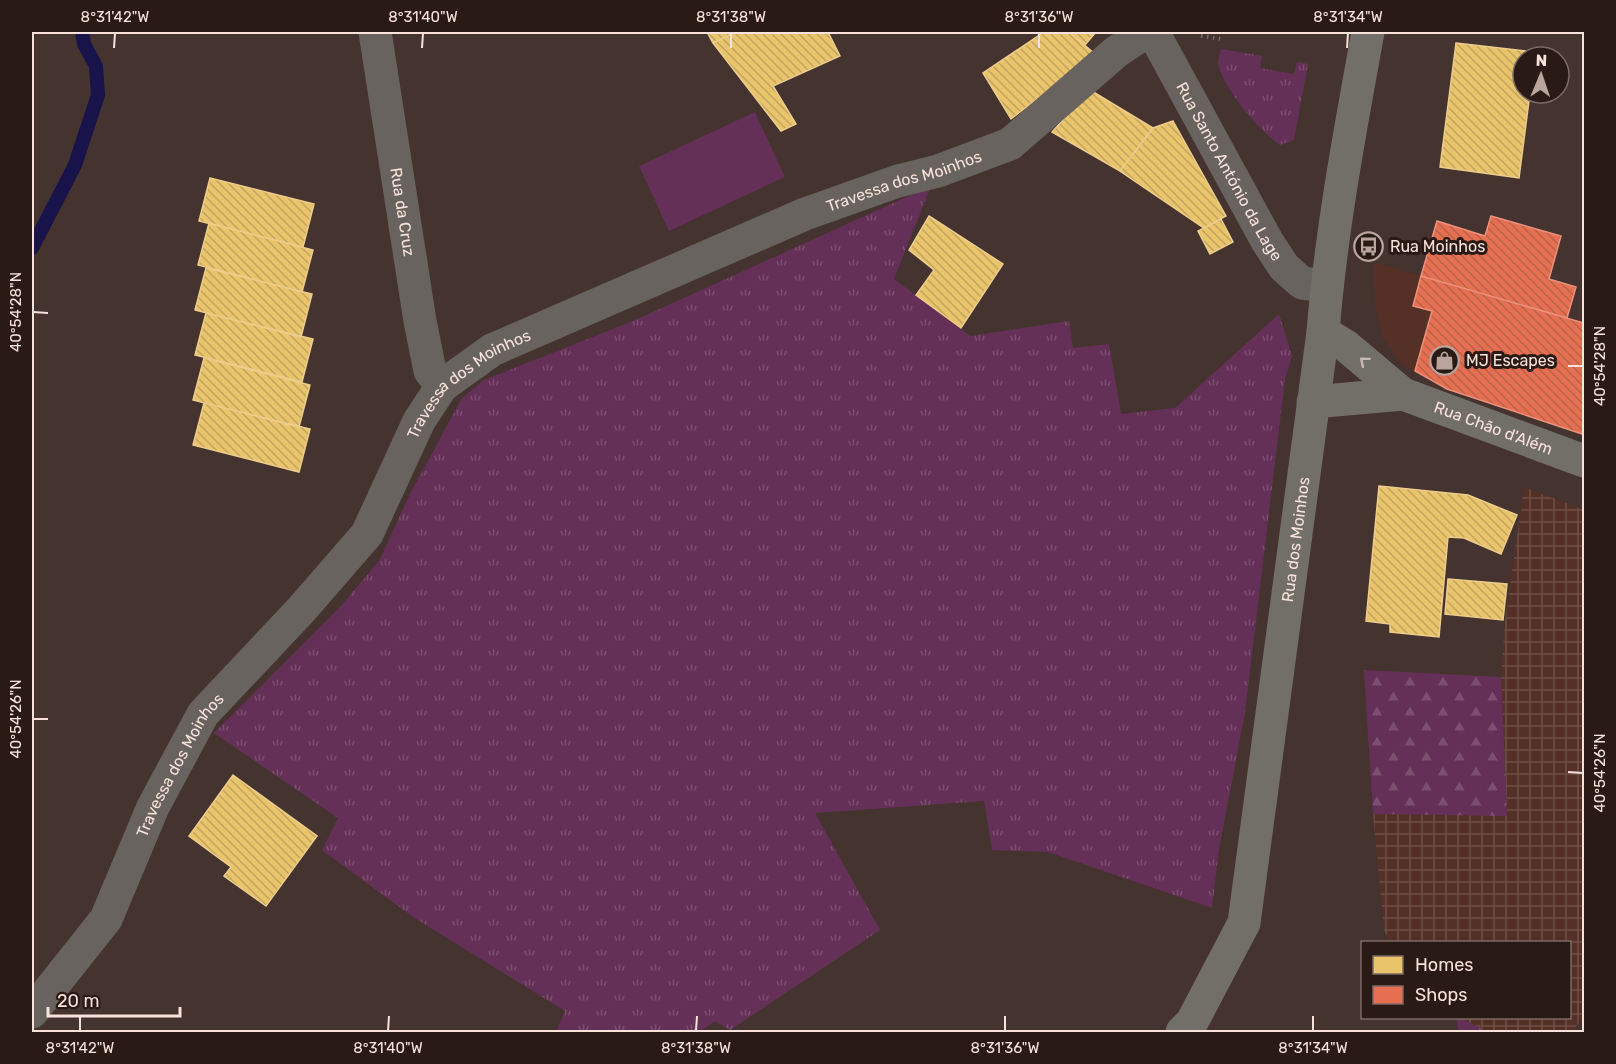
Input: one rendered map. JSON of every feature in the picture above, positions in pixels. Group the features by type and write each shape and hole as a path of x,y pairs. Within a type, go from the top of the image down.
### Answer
{"main road":[{"name":"Rua dos Moinhos","path":"1182,1032 1192,1022 1244,923 1323,332 1327,286 1368,32"},
{"name":"Rua Chão d'Além","path":"1323,332 1403,394 1584,460"},
{"name":"Rua Chão d'Além","path":"1313,402 1403,394"}],"street":[{"name":"Rua da Cruz","path":"375,32 420,321 430,371 442,386"},
{"name":"Travessa dos Moinhos","path":"32,1012 106,920 153,807 203,714 367,534 419,422 442,386 492,350 806,214 898,181 938,171 1010,144 1116,52 1146,32"},
{"name":"Rua Santo António da Lage","path":"1153,32 1272,250 1284,267 1302,283 1327,286"}],"shaded area":[{"path":"1374,262 1584,323 1584,434 1447,389 1404,366 1383,338 1375,307"},
{"path":"1524,487 1584,510 1584,1016 1572,1032 1488,1032 1463,1019 1571,1019 1571,941 1390,941 1384,930 1373,814 1507,815 1501,677 1505,621"}],"green space":[{"path":"1221,49 1262,56 1260,68 1294,74 1297,62 1308,64 1294,140 1280,145 1262,130 1243,108 1221,73 1218,63"},
{"path":"755,112 785,177 669,231 639,166"},
{"path":"931,186 894,279 970,336 1069,321 1073,348 1109,344 1121,414 1175,408 1279,314 1292,356 1285,379 1245,713 1219,849 1212,908 1048,852 992,850 984,801 815,813 880,930 730,1030 715,1021 699,1032 556,1032 565,1011 413,917 322,850 338,818 214,733 340,607 379,561 410,494 462,398 484,380 633,321"},
{"path":"1364,670 1501,677 1507,816 1373,814"},
{"path":"1457,1019 1463,1019 1488,1032 1458,1032"}],"building: Homes":[{"path":"707,32 736,32 713,43"},
{"path":"736,32 828,32 840,56 773,86 796,124 781,131 713,43"},
{"path":"1044,32 1069,32 1095,54 1011,119 983,73"},
{"path":"1069,32 1096,32 1085,45"},
{"path":"1456,43 1511,49 1511,105 1528,105 1519,178 1440,167"},
{"path":"1090,90 1153,128 1120,171 1052,132"},
{"path":"1173,121 1226,216 1204,228 1120,171 1153,128"},
{"path":"210,178 314,204 303,247 199,221"},
{"path":"929,216 1003,264 961,328 916,295 934,270 909,250"},
{"path":"1221,219 1233,242 1210,254 1198,231"},
{"path":"209,223 313,250 302,292 198,265"},
{"path":"206,268 312,294 301,337 195,310"},
{"path":"206,313 313,339 302,382 195,355"},
{"path":"204,358 310,385 299,427 193,400"},
{"path":"204,403 310,429 299,472 193,445"},
{"path":"1379,486 1468,495 1517,515 1501,554 1464,538 1448,537 1439,637 1390,632 1390,624 1366,621"},
{"path":"1448,579 1507,584 1503,620 1445,614"},
{"path":"233,775 317,836 266,906 224,876 231,867 189,836"}],"building: Shops":[{"path":"1491,216 1561,236 1549,279 1576,287 1567,318 1421,276 1437,221 1485,236"},
{"path":"1421,276 1584,323 1584,424 1582,434 1447,389 1415,371 1432,311 1413,306"}],"waterway":[{"path":"32,248 75,165 98,95 96,66 84,44 82,32"}],"place":[{"name":"Rua Moinhos","path":"1369,246"},
{"name":"MJ Escapes","path":"1445,360"}]}
